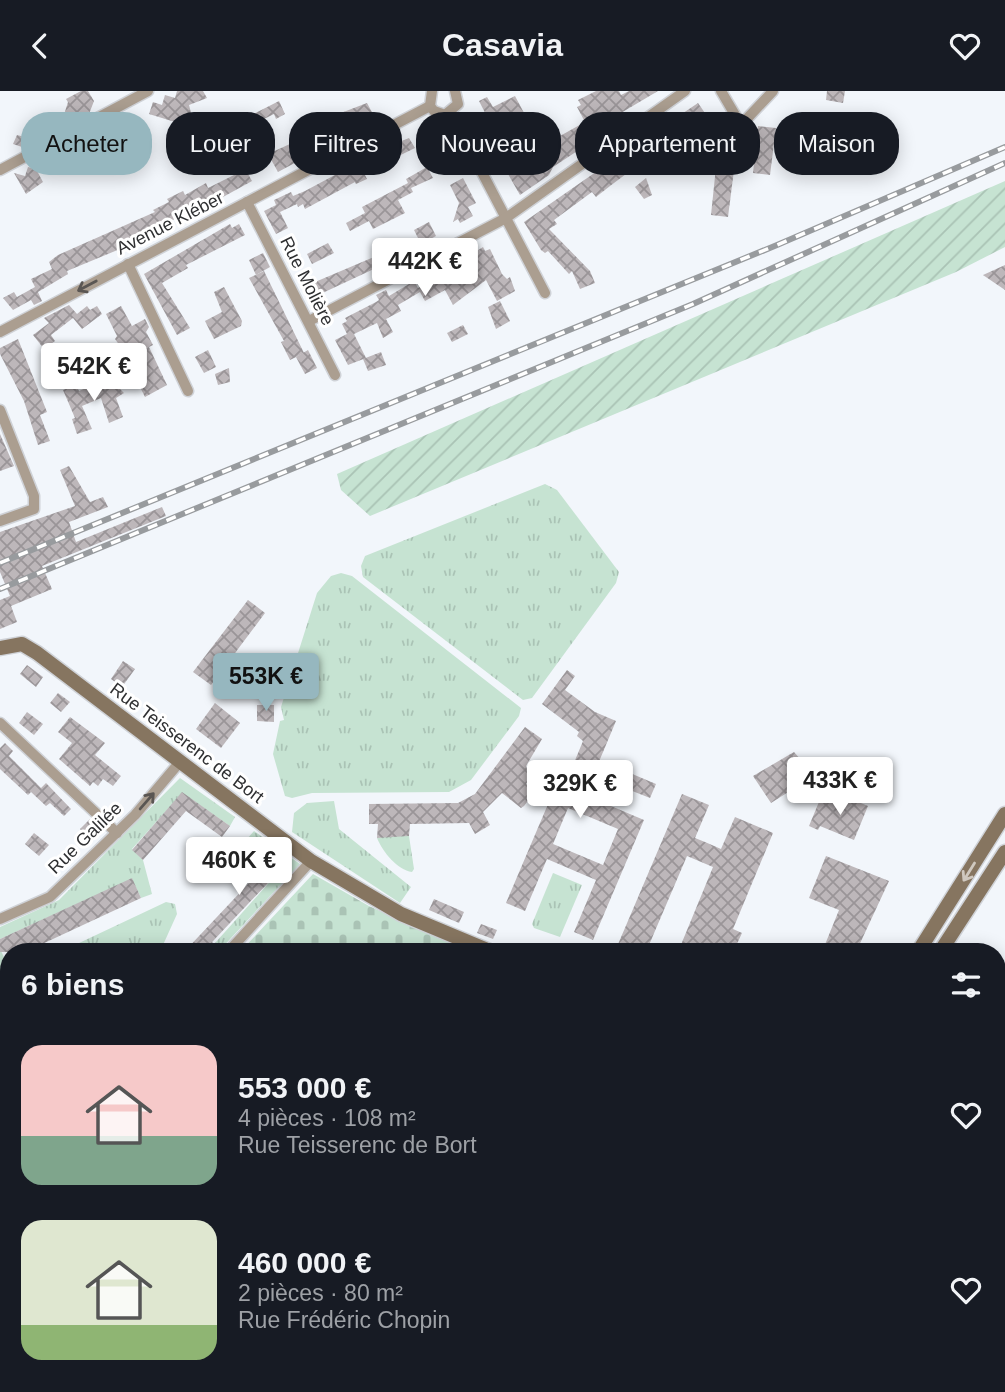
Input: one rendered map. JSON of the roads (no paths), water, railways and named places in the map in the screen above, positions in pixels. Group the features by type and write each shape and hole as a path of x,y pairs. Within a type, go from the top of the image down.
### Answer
{"street":[{"path":"0,170 148,91"},
{"path":"432,91 430,106 437,112"},
{"path":"452,112 458,104 457,91"},
{"path":"309,321 506,218 685,91"},
{"path":"721,91 741,125 773,91"},
{"name":"Avenue Kléber","path":"0,332 430,106"},
{"path":"483,175 545,293"},
{"name":"Rue Molière","path":"247,202 335,375"},
{"path":"128,264 188,391"},
{"path":"0,410 34,496 34,509 0,521"},
{"name":"Rue Teisserenc de Bort","path":"4,647 22,644 37,653 311,861 401,914 470,943"},
{"path":"0,723 117,833"},
{"name":"Rue Galilée","path":"0,919 50,897 117,833 179,763"},
{"path":"924,943 1005,814"},
{"path":"946,943 1005,852"},
{"path":"236,943 311,861"}],"railway":[{"path":"0,563 777,245 1005,147"},
{"path":"0,589 693,304 1005,163"}]}
